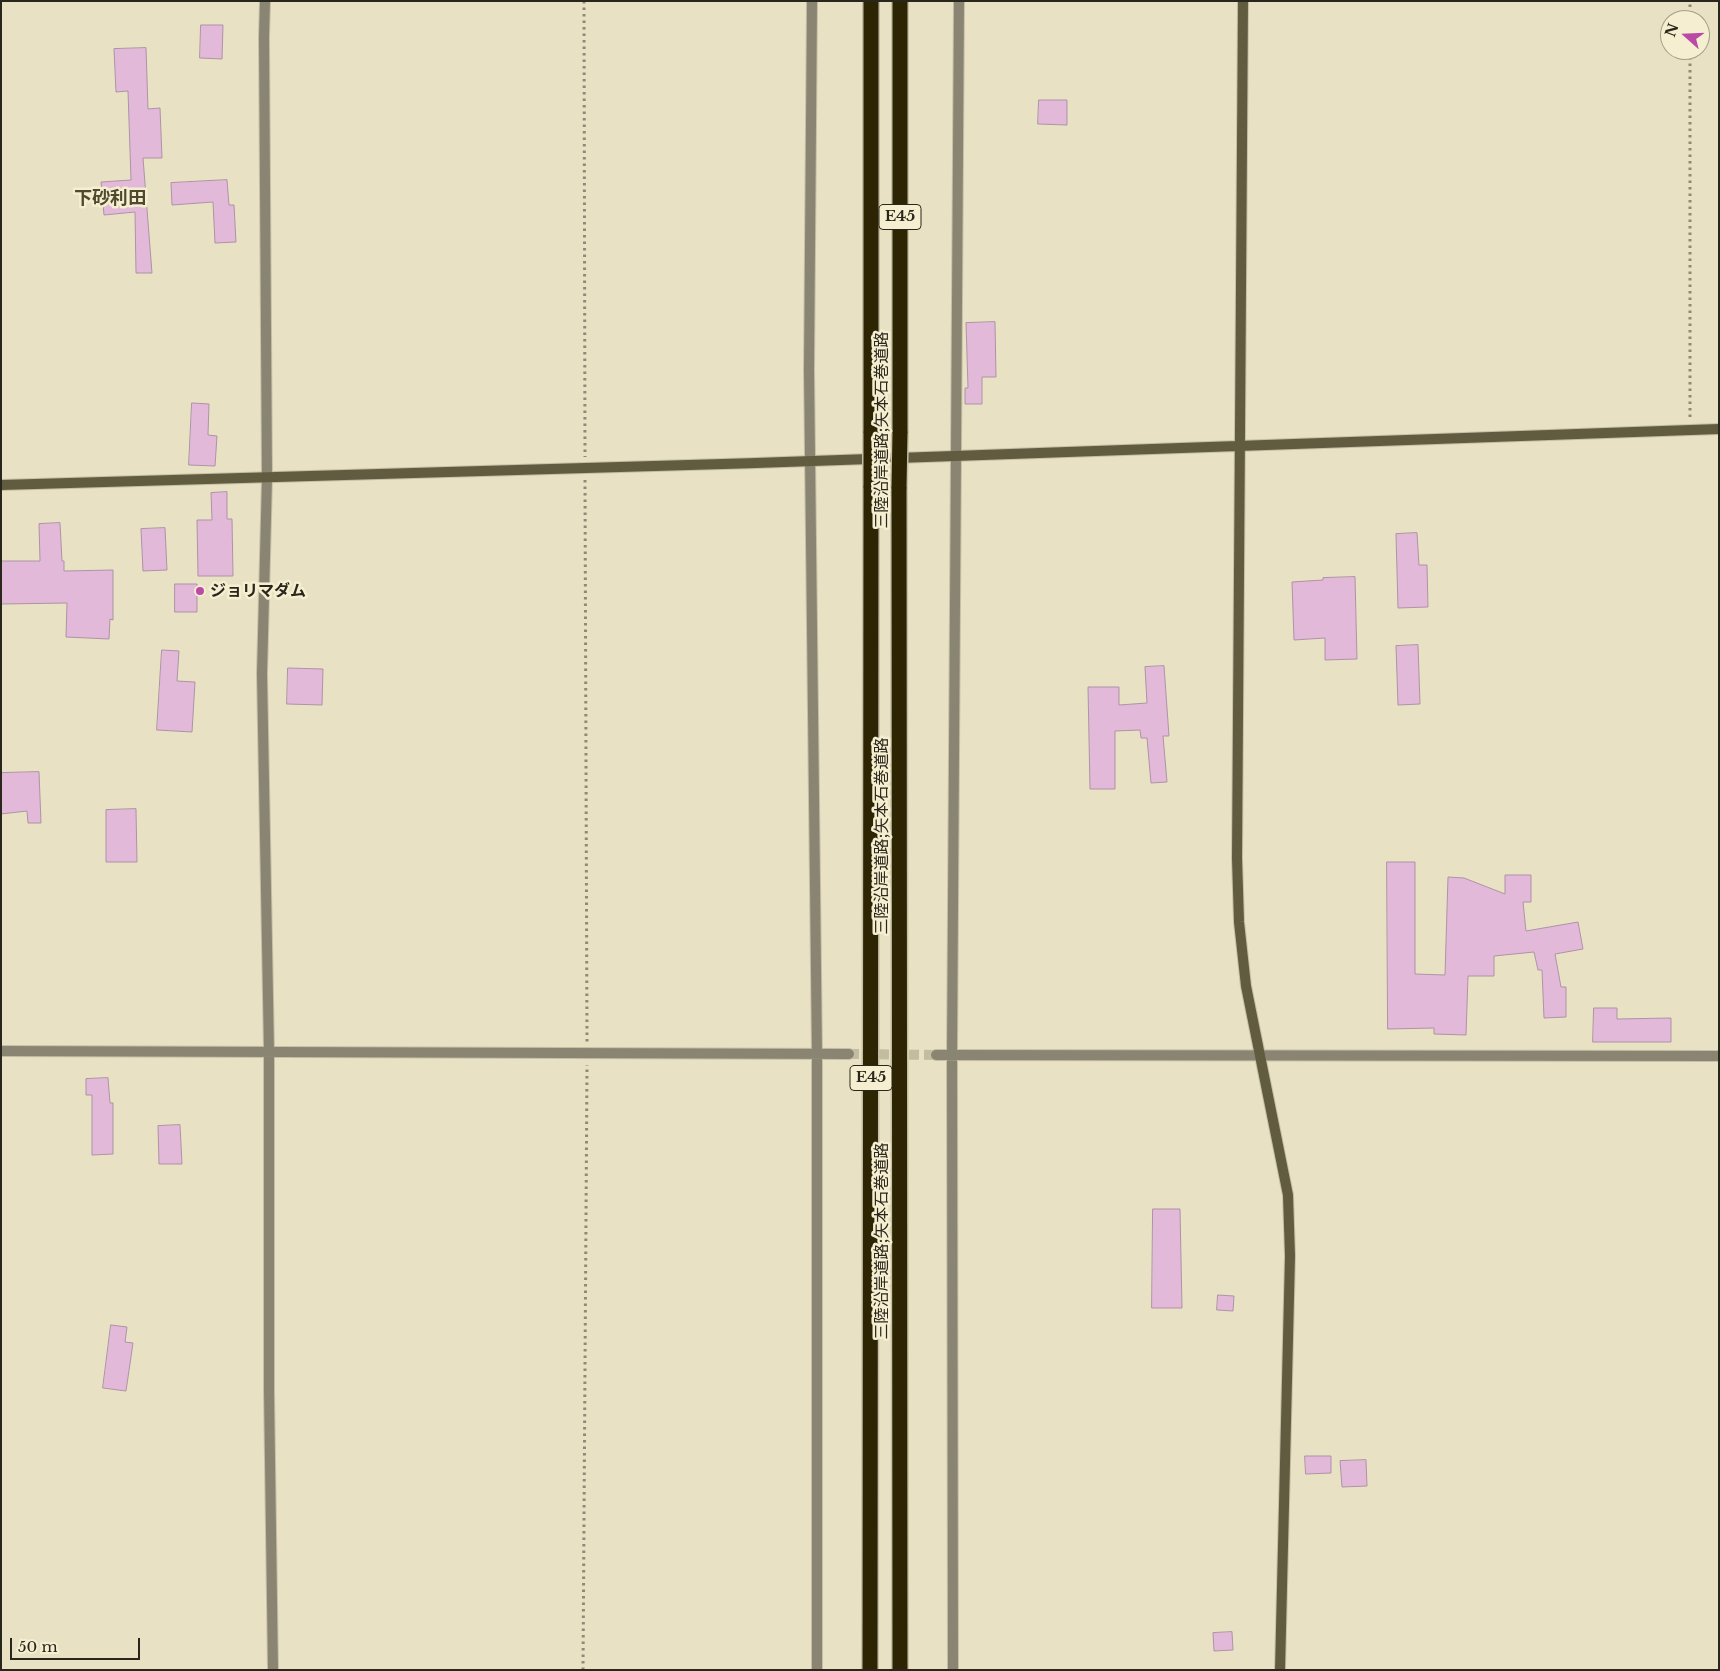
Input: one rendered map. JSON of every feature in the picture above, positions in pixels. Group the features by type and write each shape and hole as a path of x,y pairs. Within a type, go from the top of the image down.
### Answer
{"highway":[{"name":"三陸沿岸道路;矢本石巻道路","path":"870,1670 871,1"},
{"name":"三陸沿岸道路;矢本石巻道路","path":"900,1 900,1670"}],"street":[{"path":"266,1 264,57 267,478 262,674 269,1051 269,1391 273,1670"},
{"path":"812,1 809,370 812,462 818,1055 817,1670"},
{"path":"953,1670 952,1055 959,1"},
{"path":"1243,1 1237,858 1239,922 1246,986 1288,1195 1290,1256 1280,1670"},
{"path":"1,484 812,462 1719,429"},
{"path":"1,1051 849,1054"},
{"path":"936,1055 1719,1056"}],"path":[{"path":"583,1670 587,1054 584,1"},
{"path":"1690,60 1690,430"}],"building":[{"path":"201,25 223,25 222,59 200,58"},
{"path":"146,48 148,109 160,108 162,158 143,158 152,273 136,273 135,212 104,215 101,182 131,180 128,91 116,92 114,49"},
{"path":"1039,100 1067,100 1067,125 1038,124"},
{"path":"227,180 229,205 234,205 236,242 215,243 213,202 172,205 171,183"},
{"path":"995,322 996,377 982,377 982,404 965,404 965,388 968,388 966,323"},
{"path":"192,403 209,404 208,435 217,436 215,466 189,465"},
{"path":"227,492 227,519 232,519 233,576 198,576 197,520 212,520 211,493"},
{"path":"60,523 64,571 113,570 113,620 110,619 109,639 66,637 67,603 1,604 1,561 40,561 39,524"},
{"path":"165,528 167,570 143,571 141,529"},
{"path":"1417,533 1419,565 1427,565 1428,607 1398,608 1396,534"},
{"path":"1355,577 1357,659 1325,660 1325,638 1294,640 1292,582 1323,580 1323,578"},
{"path":"175,584 197,584 197,612 175,612"},
{"path":"1418,645 1420,704 1398,705 1396,646"},
{"path":"162,650 179,651 177,681 195,682 192,732 157,730"},
{"path":"1164,666 1169,736 1163,736 1167,782 1151,783 1147,738 1141,738 1140,730 1115,731 1115,789 1090,789 1088,687 1119,687 1119,705 1147,703 1145,667"},
{"path":"288,668 323,669 322,705 287,704"},
{"path":"39,772 41,823 28,823 27,811 1,814 1,773"},
{"path":"136,809 137,862 106,862 106,810"},
{"path":"1387,862 1415,862 1415,974 1445,975 1448,877 1464,878 1505,894 1505,875 1531,875 1531,902 1523,902 1526,931 1578,922 1583,949 1555,954 1561,987 1566,987 1566,1017 1544,1018 1542,970 1538,970 1534,952 1494,956 1494,976 1468,976 1466,1035 1434,1034 1434,1028 1388,1029"},
{"path":"1594,1008 1617,1008 1617,1019 1671,1018 1671,1042 1593,1042"},
{"path":"108,1078 110,1103 113,1103 113,1154 92,1155 92,1095 86,1095 86,1079"},
{"path":"180,1125 182,1164 159,1164 158,1126"},
{"path":"1153,1209 1180,1209 1182,1308 1152,1308"},
{"path":"1218,1295 1234,1296 1233,1311 1217,1310"},
{"path":"111,1325 127,1327 125,1342 133,1343 126,1391 103,1388"},
{"path":"1305,1456 1331,1456 1331,1473 1306,1474"},
{"path":"1366,1460 1367,1486 1342,1487 1340,1461"},
{"path":"1232,1632 1233,1650 1214,1651 1213,1633"}],"tunnel":[{"path":"849,1054 936,1055"}],"place":[{"name":"ジョリマダム","path":"200,591"}],"district":[{"name":"下砂利田","path":"110,199"}]}
